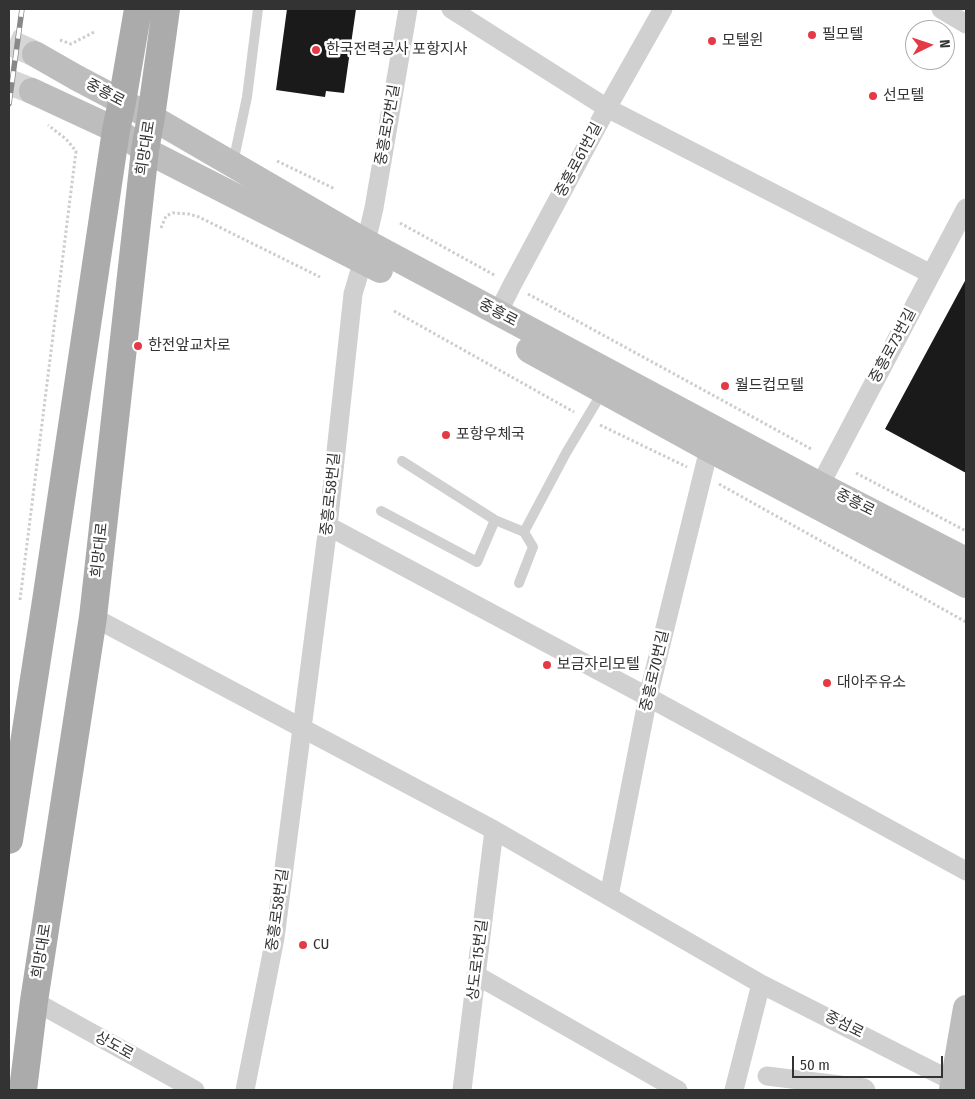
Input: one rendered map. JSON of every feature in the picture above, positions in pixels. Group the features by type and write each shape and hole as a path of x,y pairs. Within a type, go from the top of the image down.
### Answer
{"main road":[{"path":"9,840 116,130 138,9"},
{"name":"희망대로","path":"22,1090 93,617 144,150 151,117 166,9"},
{"name":"중흥로","path":"35,54 233,164 364,251 603,390 709,449 966,585"},
{"name":"중흥로","path":"32,91 116,130 144,150 498,313 820,485 966,560"},
{"name":"중섬로","path":"957,1086 966,1008"}],"street":[{"name":"중흥로57번길","path":"364,251 374,208 408,9"},
{"path":"451,9 607,108 931,274"},
{"name":"중흥로61번길","path":"498,313 607,108 663,9"},
{"path":"941,9 966,24"},
{"name":"중흥로73번길","path":"820,485 966,208"},
{"name":"중흥로58번길","path":"245,1090 275,938 328,526 353,294 364,251"},
{"name":"중흥로70번길","path":"608,896 648,697 709,449"},
{"path":"328,526 648,697 966,871"},
{"path":"93,617 494,830 608,896"},
{"name":"상도로15번길","path":"462,1090 494,830"},
{"name":"중섬로","path":"608,896 761,984 957,1086"},
{"path":"476,975 678,1090"},
{"path":"734,1090 761,984"},
{"name":"상도로","path":"34,1001 195,1090"},
{"path":"767,1076 864,1088 866,1090"}],"lane":[{"path":"233,164 247,97 258,9"},
{"path":"524,532 566,453 603,390"},
{"path":"402,461 495,520 524,532 533,548 519,583"},
{"path":"381,511 477,562 495,520"}],"path":[{"path":"55,38 71,44 96,31"},
{"path":"20,604 76,151 66,139 46,124"},
{"path":"199,217 320,278"},
{"path":"400,223 813,450"},
{"path":"394,312 587,419 702,474 966,622"},
{"path":"856,474 966,531"}],"building":[{"name":"한국전력공사 포항지사","path":"287,9 356,9 344,93 326,91 325,97 276,90"},
{"path":"966,279 966,473 885,429"}],"tunnel":[{"path":"9,42 35,54"},
{"path":"9,82 32,91"}],"railway":[{"path":"9,104 22,9"}],"place":[{"name":"필모텔","path":"812,35"},
{"name":"모텔윈","path":"712,41"},
{"name":"한국전력공사 포항지사","path":"316,50"},
{"name":"선모텔","path":"873,96"},
{"name":"한전앞교차로","path":"138,346"},
{"name":"월드컵모텔","path":"725,386"},
{"name":"포항우체국","path":"446,435"},
{"name":"보금자리모텔","path":"547,665"},
{"name":"대아주유소","path":"827,683"},
{"name":"CU","path":"303,945"}]}
